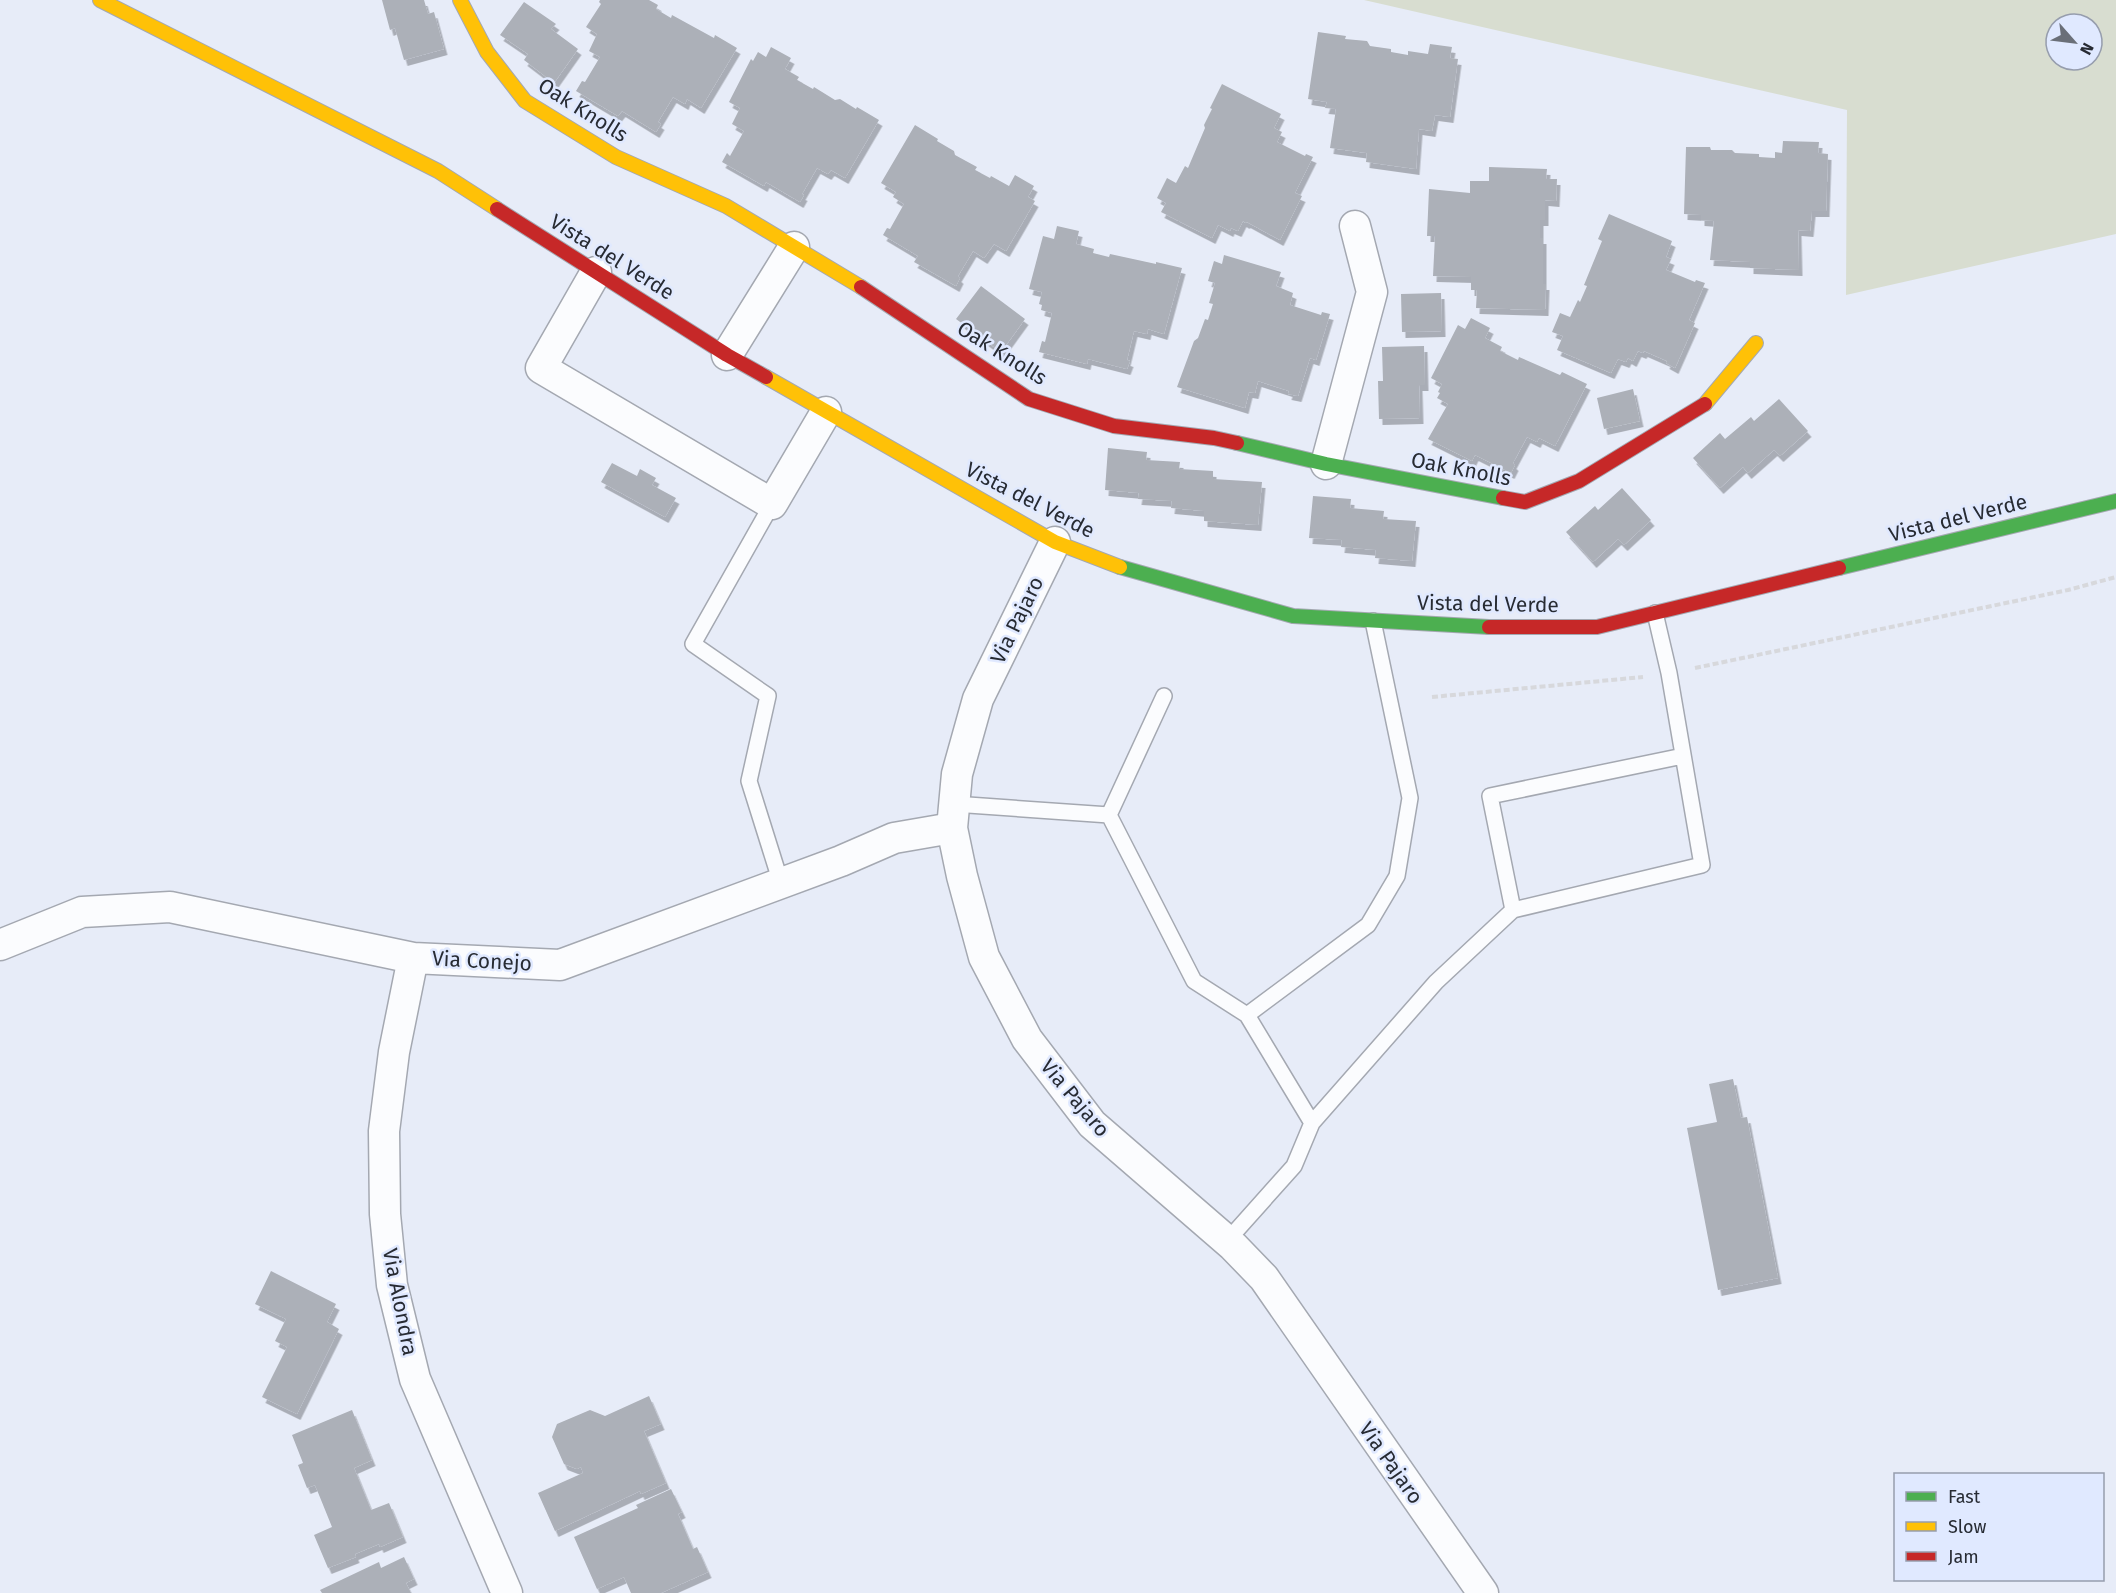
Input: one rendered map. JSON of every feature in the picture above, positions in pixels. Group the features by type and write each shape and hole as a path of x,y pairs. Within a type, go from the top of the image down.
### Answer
{"street":[{"name":"Vista del Verde","path":"100,0 438,171 727,355 1055,542 1128,570 1293,616 1467,627 1597,627 2116,501"},
{"name":"Oak Knolls","path":"460,0 487,52 525,101 616,157 726,206 853,281 1029,399 1114,426 1214,438 1326,464 1525,502 1579,481 1707,403 1756,343"},
{"path":"1326,464 1372,292 1355,226"},
{"path":"727,355 794,247"},
{"path":"596,272 541,368 772,504 826,412"},
{"name":"Via Pajaro","path":"1055,542 978,699 957,774 953,816 962,876 984,957 1027,1039 1092,1124 1227,1241 1264,1278 1483,1593"},
{"name":"Via Conejo","path":"0,945 82,912 170,907 413,958 560,965 841,861 953,816"},
{"name":"Via Alondra","path":"413,958 394,1052 384,1131 385,1214 392,1285 416,1379 507,1593"}],"lane":[{"path":"772,504 693,644 768,696 749,781 781,883"},
{"path":"1227,1241 1294,1166 1312,1123 1436,982 1513,910 1702,865 1669,673 1655,613"},
{"path":"1246,1015 1368,925 1397,876 1410,798 1372,621"},
{"path":"1109,815 1164,696"},
{"path":"1513,910 1490,796 1683,756"},
{"path":"953,816 1109,815"},
{"path":"1109,815 1194,981 1246,1015 1312,1123"}],"path":[{"path":"1432,696 1653,676 2068,590 2116,577"}],"shaded area":[{"path":"1364,0 2116,0 2116,234 1846,295 1847,110"}],"building":[{"path":"382,0 424,0 428,14 434,12 444,49 404,60 395,28 390,30"},
{"path":"600,0 649,0 658,5 656,9 671,18 672,15 737,48 701,108 687,99 685,104 673,97 658,122 661,124 656,132 622,111 618,116 576,91 582,81 585,82 600,57 589,51 597,34 586,27 601,4"},
{"path":"524,2 556,24 551,29 578,49 554,83 524,60 528,54 500,35"},
{"path":"1318,32 1346,36 1345,39 1367,41 1370,46 1391,49 1391,52 1408,55 1408,51 1428,54 1430,44 1452,47 1450,58 1458,59 1450,117 1435,115 1432,131 1419,129 1416,169 1366,162 1367,153 1330,148 1336,109 1325,108 1327,102 1308,99"},
{"path":"771,47 791,58 785,69 799,77 797,80 835,100 840,99 856,109 857,107 879,120 845,178 831,170 828,174 817,168 800,202 766,182 764,186 722,162 727,153 730,156 744,131 732,124 740,108 729,102 751,59 753,61 758,52 766,57"},
{"path":"1222,84 1281,114 1274,128 1282,132 1277,142 1305,156 1306,154 1313,157 1295,193 1302,196 1280,240 1243,221 1238,231 1231,228 1230,231 1218,225 1212,238 1161,212 1166,203 1157,198 1167,178 1176,183 1185,166 1188,168 1212,109 1210,108"},
{"path":"915,125 954,151 955,155 977,167 975,170 990,178 991,176 1009,186 1015,175 1034,186 1028,197 1035,201 1006,251 994,244 984,258 973,251 958,276 960,278 956,286 914,262 918,256 883,235 887,228 890,229 904,204 893,197 896,192 881,183"},
{"path":"1783,141 1819,142 1818,153 1828,154 1826,211 1812,211 1810,231 1798,230 1799,270 1750,268 1750,262 1710,260 1714,221 1701,220 1701,215 1684,214 1686,147 1710,147 1711,150 1732,150 1735,153 1759,154 1759,157 1775,158 1775,152 1782,153"},
{"path":"1489,167 1547,169 1546,179 1557,179 1556,201 1545,200 1545,220 1540,220 1540,238 1543,238 1543,284 1546,284 1545,310 1476,308 1477,290 1471,290 1471,277 1433,276 1435,236 1427,236 1429,189 1470,193 1470,181 1489,181"},
{"path":"1609,214 1672,241 1666,257 1671,259 1666,270 1695,282 1696,280 1705,283 1689,320 1695,323 1675,368 1666,363 1667,361 1644,351 1643,353 1638,351 1633,361 1628,358 1626,362 1618,359 1611,373 1557,350 1563,336 1552,332 1560,313 1570,317 1578,300 1580,302 1587,286 1584,285 1602,241 1598,239"},
{"path":"1057,226 1079,231 1076,244 1094,249 1093,253 1109,257 1110,254 1182,268 1164,334 1148,329 1147,334 1134,331 1127,369 1088,359 1087,364 1039,352 1042,341 1045,342 1052,313 1041,310 1042,305 1039,304 1042,292 1029,289 1043,236 1054,239"},
{"path":"1224,255 1281,272 1276,286 1293,293 1290,305 1321,315 1322,312 1330,314 1316,360 1310,358 1298,396 1258,381 1255,393 1249,392 1245,408 1177,387 1194,341 1198,338 1205,319 1208,320 1213,304 1209,303 1215,283 1208,281 1214,261 1222,264"},
{"path":"981,286 1025,319 1001,352 956,319"},
{"path":"1441,293 1442,331 1402,332 1401,294"},
{"path":"1471,318 1490,328 1485,338 1502,347 1500,351 1560,375 1562,372 1587,384 1555,446 1539,438 1537,442 1527,437 1513,463 1515,465 1511,473 1475,455 1472,461 1428,439 1448,404 1437,398 1442,384 1431,378 1458,325 1465,329"},
{"path":"1424,346 1425,385 1419,385 1420,418 1379,419 1378,381 1383,381 1382,347"},
{"path":"1633,389 1640,421 1604,429 1597,398"},
{"path":"1779,399 1808,431 1780,456 1774,450 1748,473 1743,467 1720,488 1693,458 1720,433 1725,439 1751,417 1754,421"},
{"path":"1108,448 1147,452 1146,460 1180,462 1179,469 1213,471 1213,479 1262,482 1258,525 1204,521 1204,511 1171,508 1172,501 1138,499 1139,493 1105,490"},
{"path":"612,463 637,476 640,469 656,478 652,485 676,498 665,517 601,482"},
{"path":"1622,488 1651,520 1624,545 1618,539 1593,562 1566,532 1595,506 1598,510"},
{"path":"1313,496 1351,499 1350,508 1384,511 1383,519 1416,521 1412,561 1375,558 1376,550 1341,547 1342,540 1309,538"},
{"path":"1733,1079 1741,1118 1747,1117 1778,1278 1718,1290 1687,1128 1717,1122 1709,1084"},
{"path":"271,1271 336,1304 327,1322 339,1329 297,1414 262,1397 287,1347 275,1341 286,1319 255,1304"},
{"path":"649,1396 661,1424 644,1431 666,1483 641,1494 640,1491 555,1531 538,1493 583,1473 581,1467 577,1469 564,1464 552,1437 557,1424 590,1410 605,1416"},
{"path":"352,1410 372,1460 354,1468 371,1510 389,1503 403,1537 380,1547 379,1544 355,1554 356,1557 328,1568 314,1535 332,1527 315,1485 307,1488 298,1465 303,1463 292,1435"},
{"path":"671,1489 682,1512 678,1514 693,1549 697,1547 708,1572 661,1593 631,1593 624,1577 597,1589 574,1537 638,1508 636,1505"},
{"path":"404,1557 414,1579 406,1583 411,1593 322,1593 320,1590 379,1562 381,1568"}],"traffic: fast":[{"path":"1237,443 1326,464 1503,498"},
{"path":"1839,568 2116,501"},
{"path":"1120,567 1293,616 1489,627"}],"traffic: slow":[{"path":"100,0 438,171 497,209"},
{"path":"460,0 487,52 525,101 616,157 726,206 861,287"},
{"path":"1705,404 1756,343"},
{"path":"766,377 1055,542 1120,567"}],"traffic: jam":[{"path":"497,209 727,355 766,377"},
{"path":"861,287 1029,399 1114,426 1214,438 1237,443"},
{"path":"1503,498 1525,502 1579,481 1705,404"},
{"path":"1489,627 1597,627 1839,568"}]}
